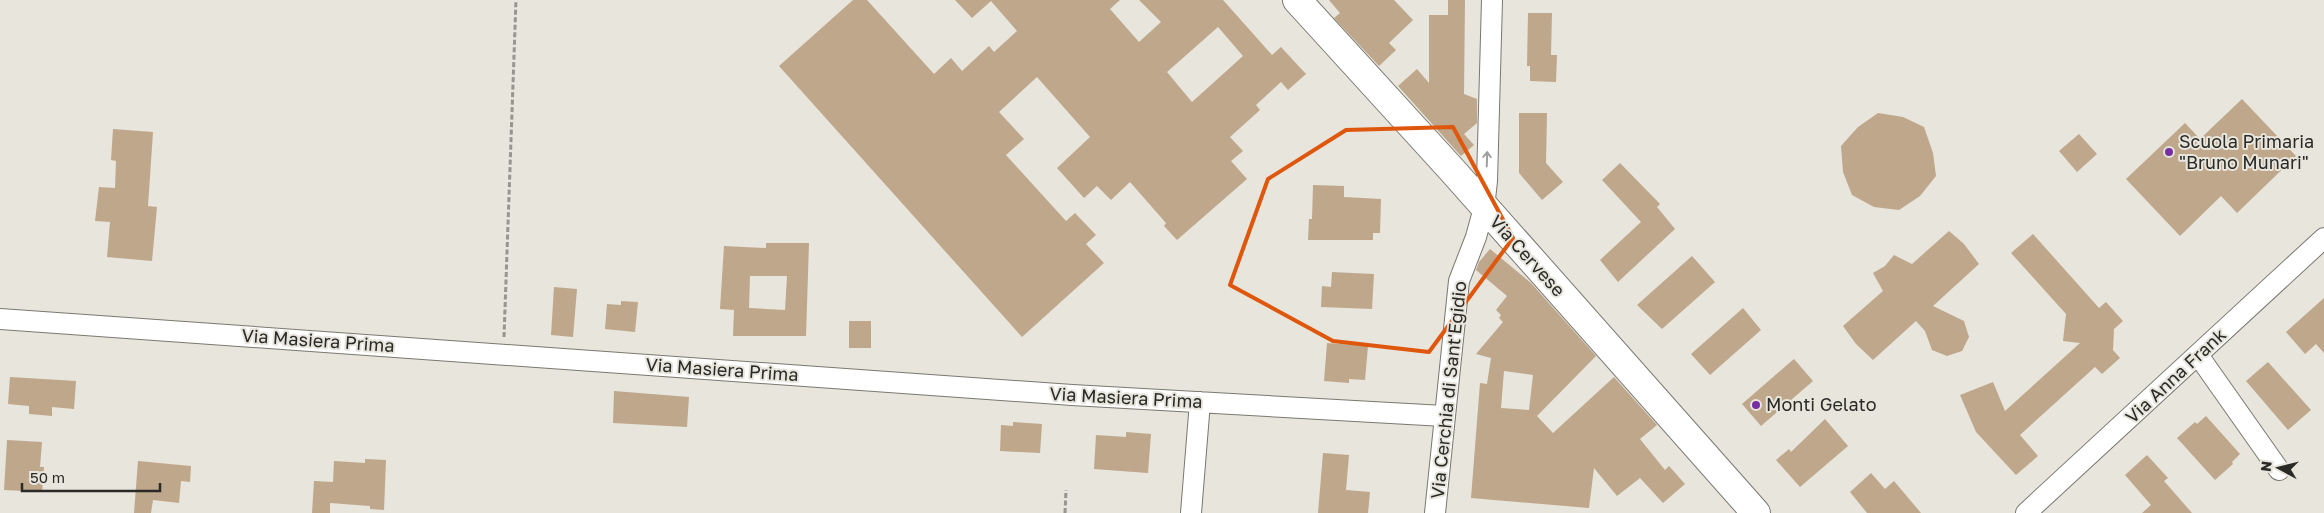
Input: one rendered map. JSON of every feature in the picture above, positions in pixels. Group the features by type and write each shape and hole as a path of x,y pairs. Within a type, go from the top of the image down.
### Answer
{"main road":[{"name":"Via Cervese","path":"1296,0 1756,513"}],"street":[{"name":"Via Cerchia di Sant'Egidio","path":"1435,513 1459,281 1476,237 1484,208 1487,181 1492,0"},
{"name":"Via Anna Frank","path":"2026,513 2324,238"},
{"name":"Via Masiera Prima","path":"0,319 1200,402 1444,416"},
{"path":"2198,356 2279,470"},
{"path":"1191,513 1200,402"}],"path":[{"path":"503,355 516,0"},
{"path":"1065,513 1066,490"}],"highlighted area":[{"path":"1453,127 1513,238 1429,352 1333,341 1230,285 1268,179 1346,130"}],"building":[{"path":"853,0 867,0 934,74 951,58 962,71 989,46 994,52 1017,31 991,1 972,18 955,0 1120,0 1110,9 1139,42 1161,22 1139,0 1223,0 1272,55 1281,47 1306,74 1288,90 1281,82 1256,105 1260,110 1230,137 1243,151 1231,161 1247,179 1177,240 1164,226 1166,223 1130,182 1111,200 1097,186 1084,198 1057,168 1090,137 1037,77 999,112 1024,139 1006,155 1066,221 1075,213 1096,235 1086,244 1104,263 1022,337 779,66","holes":["1218,27 1243,56 1192,102 1167,72"]},
{"path":"1329,0 1394,0 1413,20 1389,43 1396,50 1379,66 1334,18 1340,13"},
{"path":"1448,0 1465,0 1464,94 1477,99 1477,123 1464,134 1474,145 1461,156 1398,86 1417,69 1429,83 1429,15 1448,15"},
{"path":"1528,13 1552,13 1551,55 1557,55 1556,82 1530,81 1530,66 1527,66"},
{"path":"2242,99 2296,156 2237,213 2221,196 2180,236 2126,179 2185,123 2200,139"},
{"path":"1519,113 1547,113 1546,163 1563,182 1542,200 1519,173"},
{"path":"1878,113 1903,117 1924,127 1933,153 1936,176 1920,196 1899,210 1874,207 1852,195 1843,172 1841,146 1858,127"},
{"path":"113,129 153,132 148,206 157,207 152,261 107,257 110,222 95,221 99,187 115,188 116,161 111,160"},
{"path":"2079,134 2097,154 2077,172 2059,151"},
{"path":"1620,163 1660,204 1657,207 1675,229 1618,282 1600,260 1641,222 1602,180"},
{"path":"1313,185 1344,186 1344,197 1381,199 1380,233 1373,233 1373,240 1308,240 1309,219 1312,219"},
{"path":"1949,231 1964,244 1979,264 1933,306 1964,321 1969,337 1962,351 1947,356 1932,350 1925,331 1916,321 1873,360 1856,344 1843,326 1883,291 1873,273 1885,266 1894,255 1912,264"},
{"path":"2033,234 2099,308 2106,302 2123,321 2114,329 2113,350 2120,358 2102,374 2095,367 2020,435 2038,456 2016,475 1976,432 1960,395 1993,382 2005,411 2080,343 2063,341 2066,314 2011,253"},
{"path":"766,243 809,243 806,336 733,336 734,310 720,309 724,246 766,248","holes":["750,276 787,276 785,310 749,308"]},
{"path":"1490,249 1531,283 1596,356 1537,416 1553,433 1614,377 1657,425 1640,439 1665,470 1669,466 1685,484 1663,503 1640,478 1617,496 1594,468 1589,508 1471,498 1480,383 1487,384 1491,358 1476,354 1503,322 1499,318 1501,315 1496,310 1507,296 1476,270 1479,262","holes":["1504,371 1533,375 1529,410 1501,408"]},
{"path":"1692,256 1715,282 1662,329 1637,305"},
{"path":"1332,272 1374,274 1372,309 1321,307 1322,286 1331,287"},
{"path":"554,287 577,289 573,337 551,335"},
{"path":"2324,298 2324,353 2316,344 2305,354 2286,332"},
{"path":"621,301 638,302 635,332 605,329 607,304 621,305"},
{"path":"1743,308 1761,330 1710,375 1691,354"},
{"path":"849,321 871,321 871,348 849,348"},
{"path":"1327,343 1368,346 1365,380 1349,379 1349,383 1324,381"},
{"path":"1794,359 1813,381 1761,426 1742,404"},
{"path":"2268,362 2311,410 2288,430 2246,381"},
{"path":"10,377 76,381 74,409 52,407 52,416 29,414 29,406 8,404"},
{"path":"614,391 689,397 687,427 613,423"},
{"path":"2206,416 2240,454 2232,462 2233,464 2215,480 2177,438 2195,422 2197,424"},
{"path":"1825,419 1848,446 1800,487 1776,460 1789,449 1791,452"},
{"path":"1013,422 1042,424 1040,453 1000,451 1001,425 1013,426"},
{"path":"1126,432 1151,434 1148,473 1094,469 1096,435 1126,437"},
{"path":"7,440 42,442 40,467 44,467 42,492 4,490"},
{"path":"1323,453 1349,455 1346,490 1370,492 1368,513 1318,513"},
{"path":"2147,455 2168,478 2164,481 2192,513 2142,513 2151,505 2125,475"},
{"path":"365,459 386,460 384,510 370,509 370,506 330,503 330,513 312,513 314,481 333,482 334,461 365,463"},
{"path":"138,461 191,466 190,482 181,481 179,503 153,500 151,513 134,513"},
{"path":"1871,473 1885,489 1894,481 1921,513 1867,513 1850,492"}],"place":[{"name":"Scuola Primaria \"Bruno Munari\"","path":"2169,152"},
{"name":"Monti Gelato","path":"1756,405"}]}
